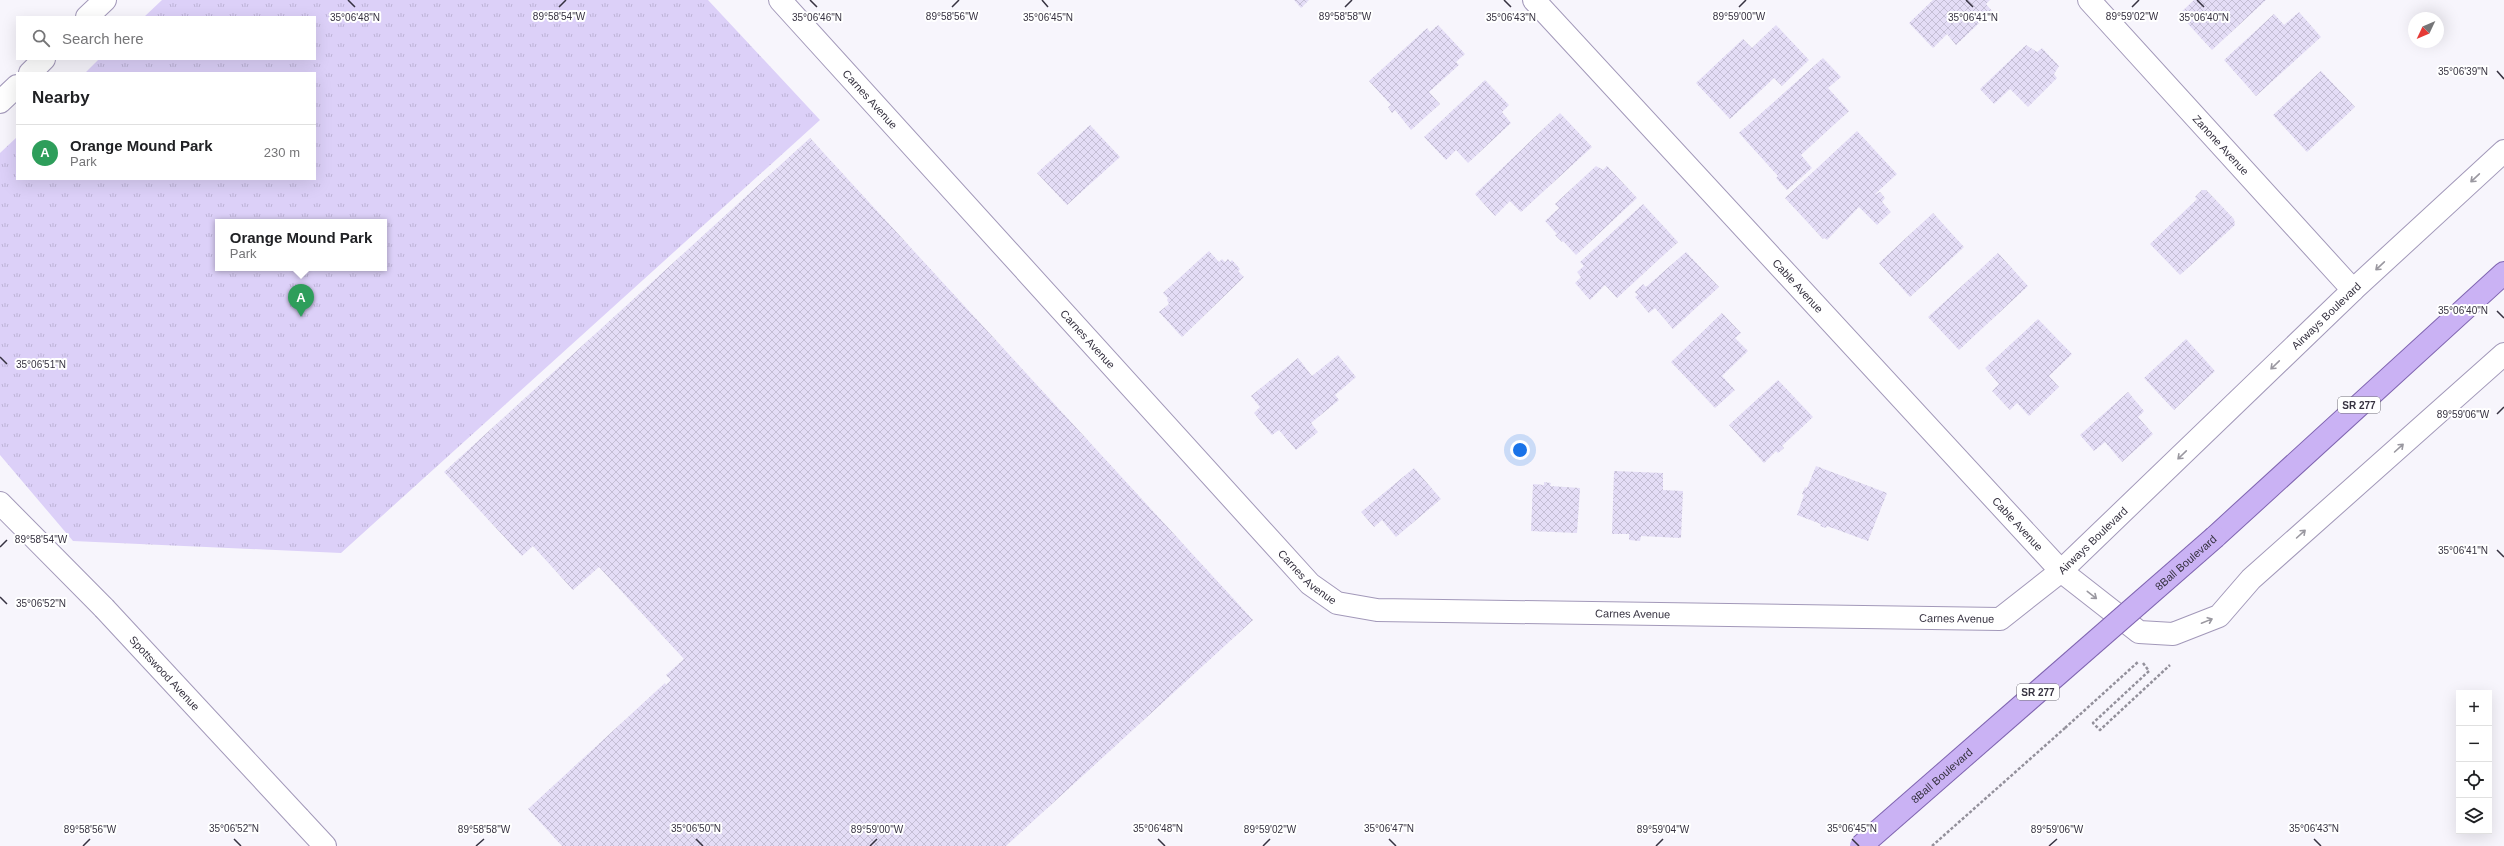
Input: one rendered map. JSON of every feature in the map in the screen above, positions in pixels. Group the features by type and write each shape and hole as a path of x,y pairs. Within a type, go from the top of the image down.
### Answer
{"main road":[{"name":"8Ball Boulevard","path":"1861,846 2215,537 2504,273"}],"street":[{"path":"88,16 105,0"},
{"name":"Cable Avenue","path":"1534,0 2061,571"},
{"name":"Zanone Avenue","path":"2089,0 2353,290"},
{"name":"Carnes Avenue","path":"784,1 1310,584 1337,603 1377,610 2000,619 2061,571"},
{"path":"31,72 43,60"},
{"path":"0,102 16,87"},
{"name":"Airways Boulevard","path":"2504,151 2353,290 2061,571 2139,632 2173,634 2219,616 2251,579 2504,354"},
{"name":"Spottswood Avenue","path":"0,503 104,608 325,846"}],"path":[{"path":"1932,846 2140,660 2149,670 2093,723 2100,730 2188,649 2190,628"}],"green space":[{"path":"162,0 708,0 820,120 341,553 73,541 0,455 0,153 16,138 16,180 316,180 316,72 86,72 98,60 316,60 316,16 145,16"}],"building":[{"path":"1294,0 1309,0 1301,8"},
{"path":"1933,0 1990,0 1986,4 1992,11 1956,45 1947,34 1933,48 1909,23"},
{"path":"2194,0 2266,0 2212,50 2179,14"},
{"path":"2299,12 2321,37 2256,96 2224,60 2274,14 2284,25"},
{"path":"1438,25 1465,54 1456,62 1459,65 1429,92 1440,104 1411,130 1395,110 1392,113 1388,107 1391,105 1369,81 1427,28 1430,32"},
{"path":"1776,25 1809,60 1782,86 1774,78 1730,119 1696,83 1743,39 1752,48"},
{"path":"2026,45 2037,52 2042,48 2059,66 2054,74 2057,78 2028,107 2010,89 1994,104 1980,89"},
{"path":"1823,58 1841,77 1828,88 1849,111 1801,155 1812,168 1787,190 1776,178 1778,176 1739,133"},
{"path":"2321,71 2355,107 2307,152 2273,115"},
{"path":"1485,80 1509,105 1502,112 1511,123 1468,163 1456,150 1446,160 1424,137"},
{"path":"1560,113 1592,147 1521,212 1510,201 1495,216 1475,194"},
{"path":"1090,125 1120,157 1067,205 1037,173"},
{"path":"1857,131 1897,174 1874,195 1880,192 1885,198 1882,202 1891,212 1877,225 1859,207 1827,240 1825,238 1823,239 1785,198"},
{"path":"810,138 1253,620 1006,846 562,846 528,809 665,683 666,685 671,680 666,675 684,659 599,567 573,590 533,546 522,556 444,472"},
{"path":"1596,166 1603,170 1607,166 1637,198 1576,255 1555,235 1557,234 1545,221 1559,208 1555,204"},
{"path":"2202,190 2206,190 2234,219 2235,225 2180,275 2150,244 2197,199 2195,197"},
{"path":"1643,204 1678,242 1617,298 1605,285 1590,300 1575,283 1581,277 1577,272 1584,266 1580,262"},
{"path":"1933,213 1964,247 1910,297 1879,263"},
{"path":"1209,251 1219,262 1222,259 1225,262 1228,259 1230,262 1232,260 1240,269 1238,271 1244,277 1182,337 1159,312 1169,304 1167,300 1168,298 1163,293"},
{"path":"1686,252 1719,287 1673,329 1655,308 1649,313 1635,297 1638,295 1635,292 1643,284 1646,287"},
{"path":"1998,253 2028,286 1959,350 1928,317"},
{"path":"1722,313 1741,333 1735,338 1748,351 1722,376 1735,390 1715,408 1671,362"},
{"path":"2038,319 2072,354 2049,376 2059,387 2029,416 2017,403 2010,410 1992,391 1999,384 1985,368"},
{"path":"2186,339 2215,371 2174,410 2144,378"},
{"path":"1338,355 1356,377 1335,395 1339,400 1311,423 1318,432 1296,450 1279,430 1272,435 1254,413 1260,407 1251,396 1298,358 1312,376"},
{"path":"1778,380 1813,417 1782,446 1784,448 1778,453 1776,451 1764,463 1729,425"},
{"path":"2128,392 2144,411 2138,417 2153,434 2122,462 2105,442 2094,451 2080,435"},
{"path":"1816,466 1887,493 1868,541 1827,526 1826,528 1820,526 1821,524 1797,515 1804,495 1802,494 1805,487 1807,488"},
{"path":"1414,468 1441,499 1396,537 1382,520 1374,527 1361,512"},
{"path":"1614,471 1663,473 1663,490 1683,491 1681,538 1641,536 1640,541 1629,540 1629,534 1612,534"},
{"path":"1544,482 1551,483 1550,486 1580,488 1577,533 1531,531 1533,484 1544,485"}],"place":[{"name":"Orange Mound Park","path":"301,317"}]}
